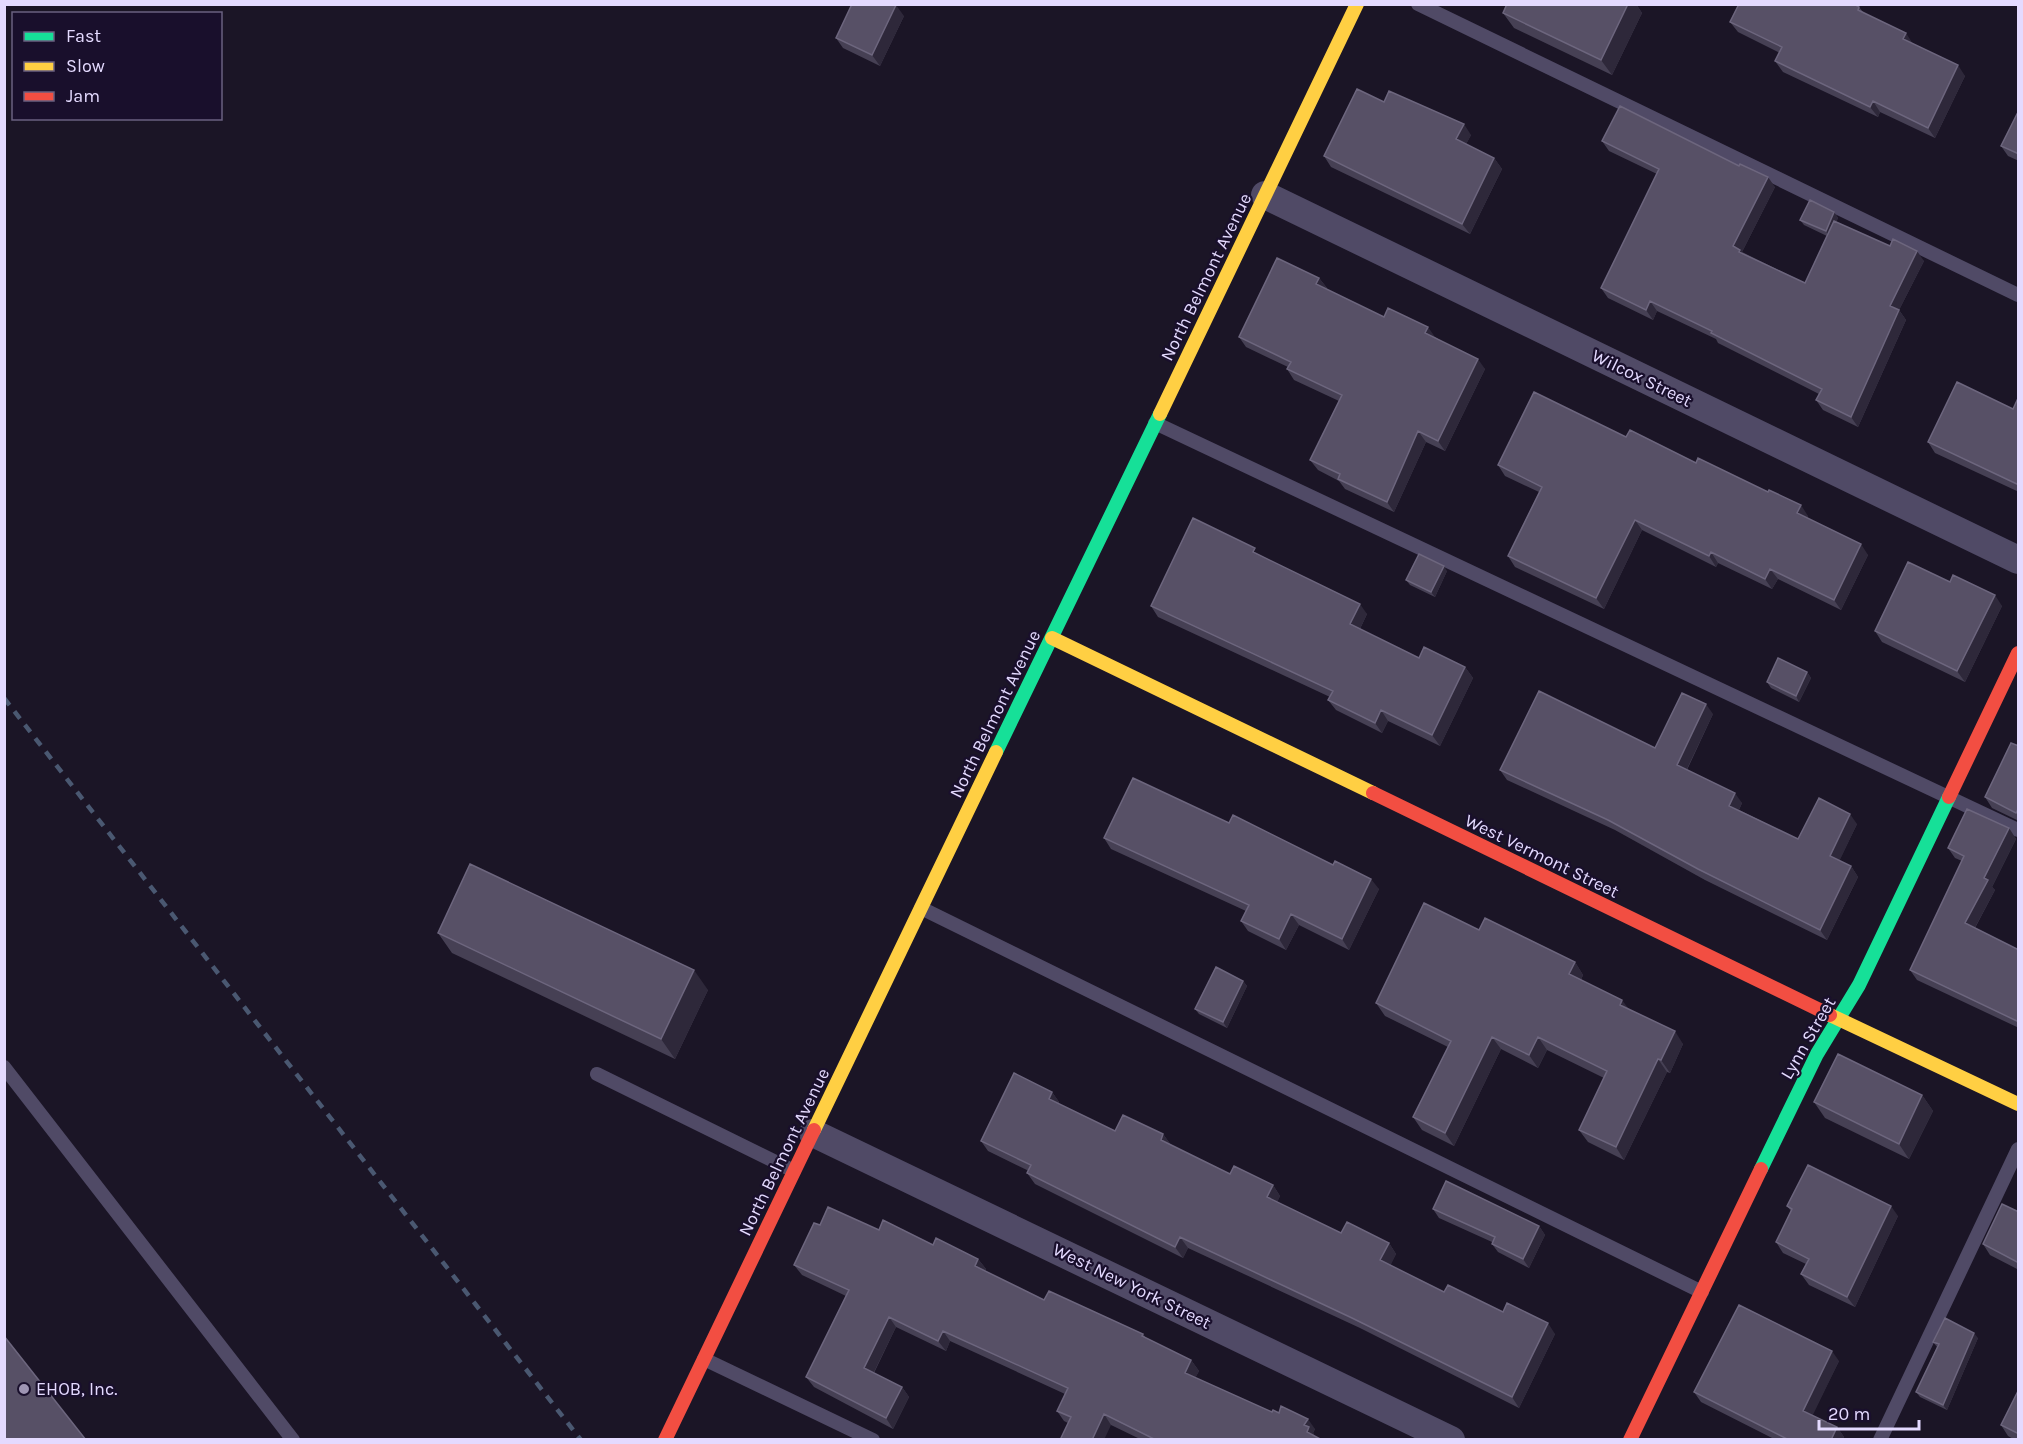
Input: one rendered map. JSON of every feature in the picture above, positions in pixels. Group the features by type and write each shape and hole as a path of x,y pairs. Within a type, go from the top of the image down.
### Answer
{"street":[{"name":"North Belmont Avenue","path":"665,1440 1357,4"},
{"name":"Wilcox Street","path":"1265,195 2019,560"},
{"name":"West Vermont Street","path":"1052,638 1838,1019 2019,1104"},
{"name":"Lynn Street","path":"1630,1440 1817,1054 1859,985 2019,653"},
{"name":"West New York Street","path":"813,1133 1451,1440"}],"lane":[{"path":"1418,4 2019,295"},
{"path":"1155,423 2019,830"},
{"path":"921,908 1702,1292"},
{"path":"4,1067 293,1440"},
{"path":"597,1074 795,1171"},
{"path":"1880,1440 2019,1149"},
{"path":"704,1359 873,1440"}],"building":[{"path":"852,4 896,5 872,55 836,38"},
{"path":"1507,4 1628,4 1601,60 1503,13"},
{"path":"1739,4 1854,4 1859,7 1858,10 1906,33 1903,39 1958,65 1928,128 1873,101 1870,107 1775,61 1782,47 1730,22"},
{"path":"1357,89 1384,102 1389,91 1464,124 1456,139 1494,158 1462,224 1324,156"},
{"path":"1620,106 1739,166 1740,164 1768,177 1733,246 1740,250 1739,252 1805,283 1834,221 1890,246 1893,239 1917,251 1890,306 1899,310 1851,417 1816,400 1822,389 1711,333 1712,331 1650,301 1646,310 1601,288 1659,169 1602,141"},
{"path":"2019,110 2019,154 2001,146"},
{"path":"1810,200 1834,212 1826,231 1800,220"},
{"path":"1277,258 1319,278 1316,284 1384,317 1388,308 1428,327 1425,333 1478,359 1438,441 1418,431 1387,502 1338,479 1340,474 1310,460 1342,395 1287,369 1291,362 1239,337"},
{"path":"1957,382 2013,409 2019,396 2019,485 1928,442"},
{"path":"1534,392 1626,437 1630,430 1696,463 1698,458 1768,492 1769,490 1801,505 1797,513 1861,544 1834,600 1770,569 1765,579 1711,552 1709,556 1635,520 1596,598 1508,556 1542,487 1498,465"},
{"path":"1193,518 1255,548 1253,552 1360,604 1350,624 1419,658 1424,647 1465,667 1432,735 1381,710 1375,723 1328,700 1333,691 1151,606"},
{"path":"1419,554 1444,566 1431,592 1406,580"},
{"path":"1908,562 1950,582 1953,575 1995,595 1957,671 1875,631"},
{"path":"1778,658 1807,672 1796,696 1767,682"},
{"path":"1539,691 1655,748 1682,693 1706,704 1677,765 1735,793 1729,806 1798,839 1819,798 1850,814 1830,856 1851,866 1820,930 1698,869 1608,820 1500,770"},
{"path":"2011,743 2019,746 2019,807 2016,813 1985,797"},
{"path":"1133,778 1229,823 1233,815 1333,865 1335,861 1371,879 1342,939 1291,914 1279,939 1241,921 1249,905 1104,838"},
{"path":"1967,809 2009,828 1984,878 1988,880 1965,923 2019,950 2019,1022 1910,970 1964,856 1948,848"},
{"path":"470,864 694,970 661,1039 438,933"},
{"path":"1424,903 1479,930 1485,918 1575,962 1569,974 1622,1000 1620,1005 1675,1031 1661,1060 1658,1059 1616,1147 1579,1130 1607,1071 1538,1037 1529,1055 1492,1037 1445,1133 1413,1117 1451,1041 1376,1003"},
{"path":"1216,967 1243,981 1223,1022 1195,1009"},
{"path":"1838,1054 1922,1095 1899,1144 1814,1102"},
{"path":"1014,1073 1052,1092 1049,1099 1115,1131 1123,1115 1163,1134 1161,1140 1230,1174 1234,1166 1273,1185 1267,1197 1341,1233 1347,1222 1389,1243 1380,1260 1444,1292 1448,1285 1503,1312 1507,1303 1548,1323 1512,1397 1180,1237 1175,1247 1027,1173 1031,1165 981,1141"},
{"path":"1808,1165 1891,1206 1847,1297 1801,1274 1809,1259 1776,1242 1792,1209 1787,1206"},
{"path":"1446,1181 1539,1226 1523,1259 1492,1244 1495,1237 1433,1209"},
{"path":"2002,1204 2019,1212 2019,1263 1983,1244"},
{"path":"828,1207 879,1230 883,1220 933,1245 936,1238 978,1259 975,1266 1044,1300 1049,1291 1143,1334 1142,1336 1191,1360 1185,1373 1272,1412 1273,1410 1279,1413 1281,1406 1308,1419 1304,1425 1309,1427 1307,1432 1322,1440 1156,1440 1104,1414 1092,1440 1060,1440 1071,1417 1057,1411 1068,1388 943,1331 938,1341 889,1317 864,1368 902,1387 886,1418 806,1377 849,1290 794,1265 814,1223 820,1225"},
{"path":"1739,1305 1832,1351 1803,1411 1837,1427 1831,1440 1789,1440 1694,1392"},
{"path":"1945,1318 1974,1333 1943,1405 1916,1392 1939,1344 1933,1342"},
{"name":"EHOB, Inc.","path":"4,1336 86,1440 4,1440"},
{"path":"2019,1389 2019,1434 2001,1425"}],"railway":[{"path":"4,698 581,1440"}],"traffic: fast":[{"path":"996,752 1160,414"},
{"path":"1761,1169 1817,1054 1859,985 1949,797"}],"traffic: slow":[{"path":"1160,414 1357,4"},
{"path":"1052,638 1373,793"},
{"path":"814,1130 996,752"},
{"path":"1830,1015 2018,1104"}],"traffic: jam":[{"path":"1949,797 2018,653"},
{"path":"1373,793 1830,1015"},
{"path":"665,1440 814,1130"},
{"path":"1630,1440 1761,1169"}],"place":[{"name":"EHOB, Inc.","path":"24,1389"}]}
